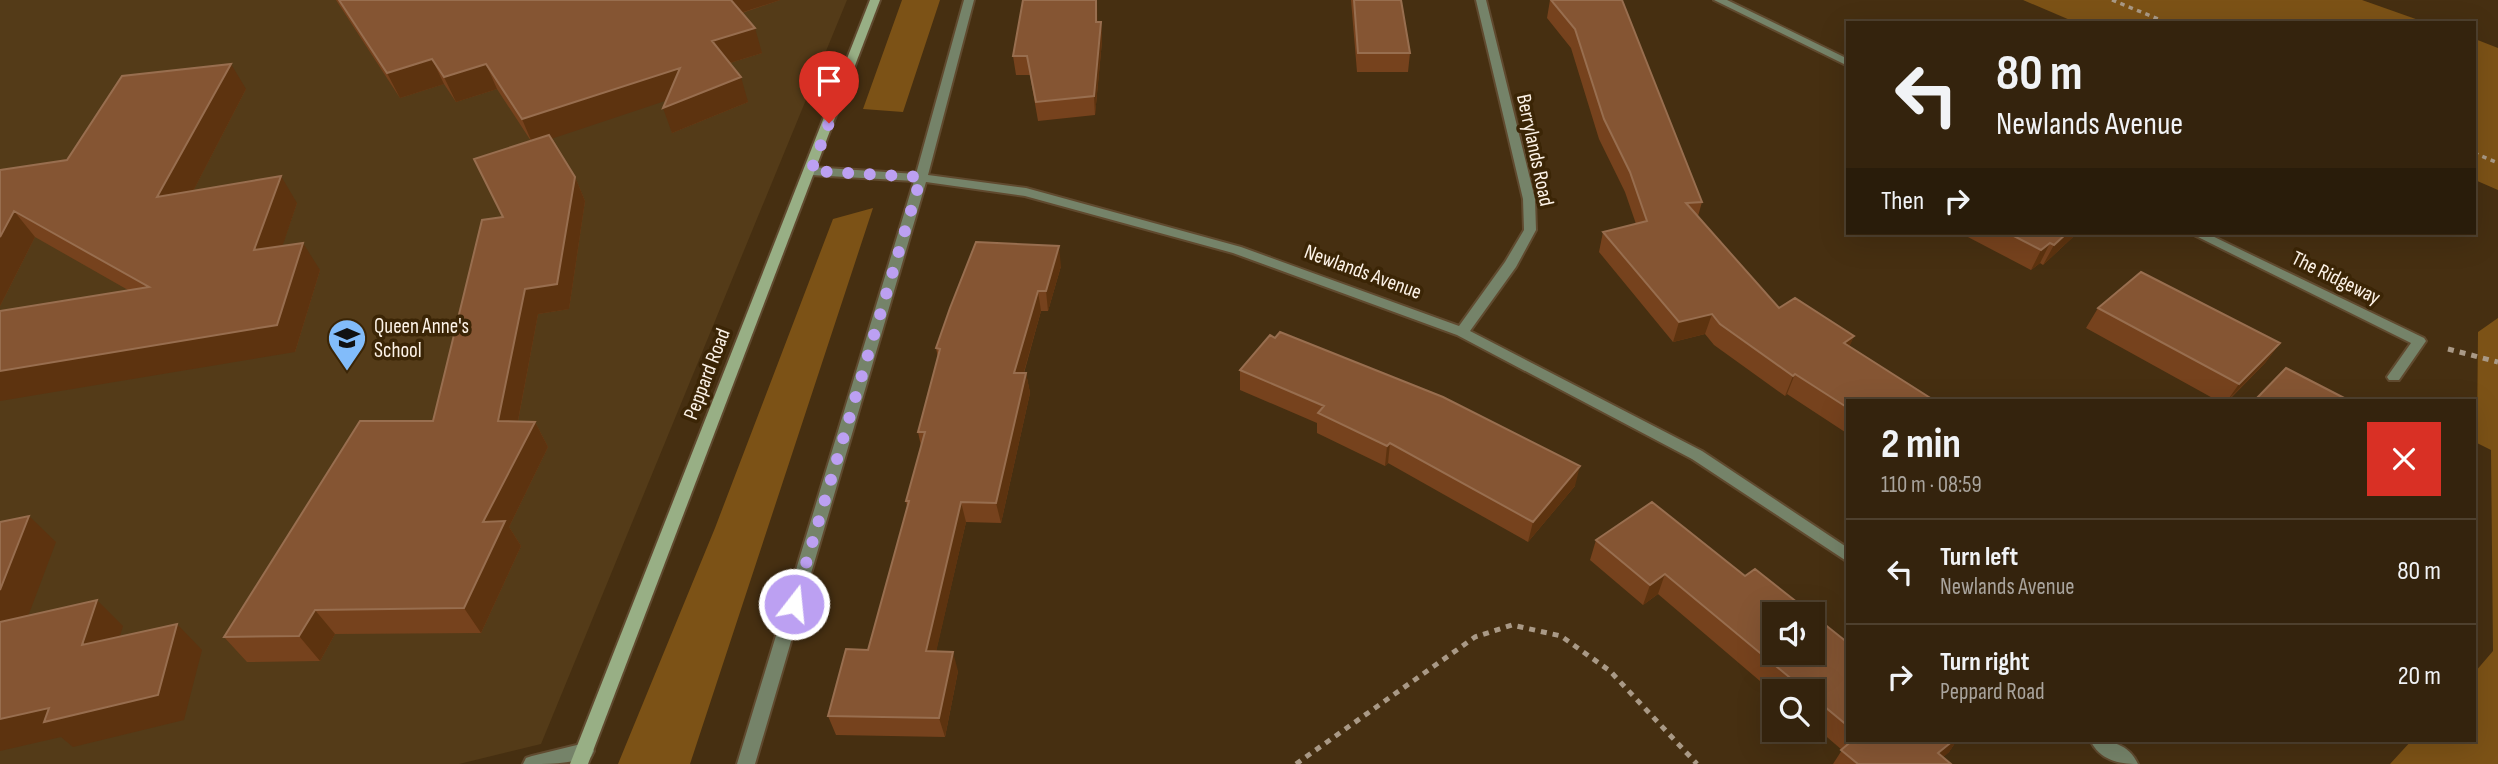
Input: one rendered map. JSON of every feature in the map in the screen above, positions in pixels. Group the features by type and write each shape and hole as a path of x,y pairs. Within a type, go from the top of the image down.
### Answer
{"main road":[{"name":"Peppard Road","path":"582,757 875,0"}],"street":[{"path":"746,764 921,177 969,0"},
{"name":"Berrylands Road","path":"1462,332 1511,264 1530,230 1529,199 1481,0"},
{"path":"1719,0 1846,62"},
{"name":"Newlands Avenue","path":"811,171 921,177 1026,192 1237,250 1462,332 1697,455 1846,555"},
{"name":"The Ridgeway","path":"2200,235 2418,341"},
{"path":"2394,377 2418,341"},
{"path":"2102,742 2129,764"},
{"path":"532,764 582,757"}],"path":[{"path":"2112,0 2163,21"},
{"path":"2476,154 2498,163"},
{"path":"2418,341 2498,362"},
{"path":"1296,764 1475,637 1512,625 1561,636 1610,671 1697,764"}],"shaded area":[{"name":"Queen Anne's School","path":"0,0 847,0 541,744 459,764 0,764"},
{"path":"902,0 940,0 903,112 863,109"},
{"path":"2023,0 2362,0 2421,21 2072,21"},
{"path":"2476,39 2498,48 2498,190 2476,180"},
{"path":"873,208 690,764 618,764 715,528 833,219"},
{"path":"2498,318 2498,764 2390,764 2410,742 2476,742 2476,671 2493,651 2491,450 2477,443 2478,332"}],"building":[{"path":"339,0 731,0 755,28 712,41 741,77 663,108 680,68 522,119 486,64 444,77 432,59 387,73"},
{"path":"1023,0 1096,0 1096,22 1101,22 1094,96 1036,102 1027,56 1013,56"},
{"path":"1354,0 1401,0 1410,53 1358,53"},
{"path":"1551,0 1622,0 1702,202 1686,203 1779,308 1795,298 1854,336 1844,343 1932,399 1846,399 1846,407 1795,374 1793,376 1720,324 1712,314 1679,322 1603,232 1647,221 1630,172 1604,119 1575,29"},
{"path":"231,64 157,197 281,176 254,250 303,243 277,325 0,371 0,311 149,287 14,211 0,237 0,170 67,160 122,76"},
{"path":"549,135 575,177 557,284 525,289 498,421 535,422 483,522 505,521 464,608 315,610 299,636 224,637 360,421 433,421 482,220 503,217 474,159"},
{"path":"2012,235 2065,235 2054,245 2050,243 2041,250"},
{"path":"976,242 1059,246 1046,291 1038,291 1014,373 1026,373 996,503 961,502 926,651 953,652 939,718 828,716 846,649 868,650 925,432 918,432 940,349 936,348"},
{"path":"2141,272 2280,343 2239,384 2098,308"},
{"path":"1280,332 1443,397 1580,466 1533,522 1390,443 1387,446 1318,413 1324,406 1240,370 1270,335 1275,338"},
{"path":"2286,368 2346,399 2258,399"},
{"path":"1652,502 1745,576 1755,569 1797,602 1762,602 1762,654 1665,574 1650,585 1596,540"},
{"path":"29,516 0,590 0,522"},
{"path":"97,600 82,645 177,624 158,695 44,722 49,708 0,719 0,622"},
{"path":"1825,625 1846,641 1846,724 1825,707 1825,679 1792,679 1775,665 1825,665"},
{"path":"1851,742 1952,742 1938,753 1951,764 1858,764 1841,750"}],"place":[{"name":"Queen Anne's School","path":"347,372"}],"route":[{"path":"794,604 921,177 811,171 829,123"}]}
